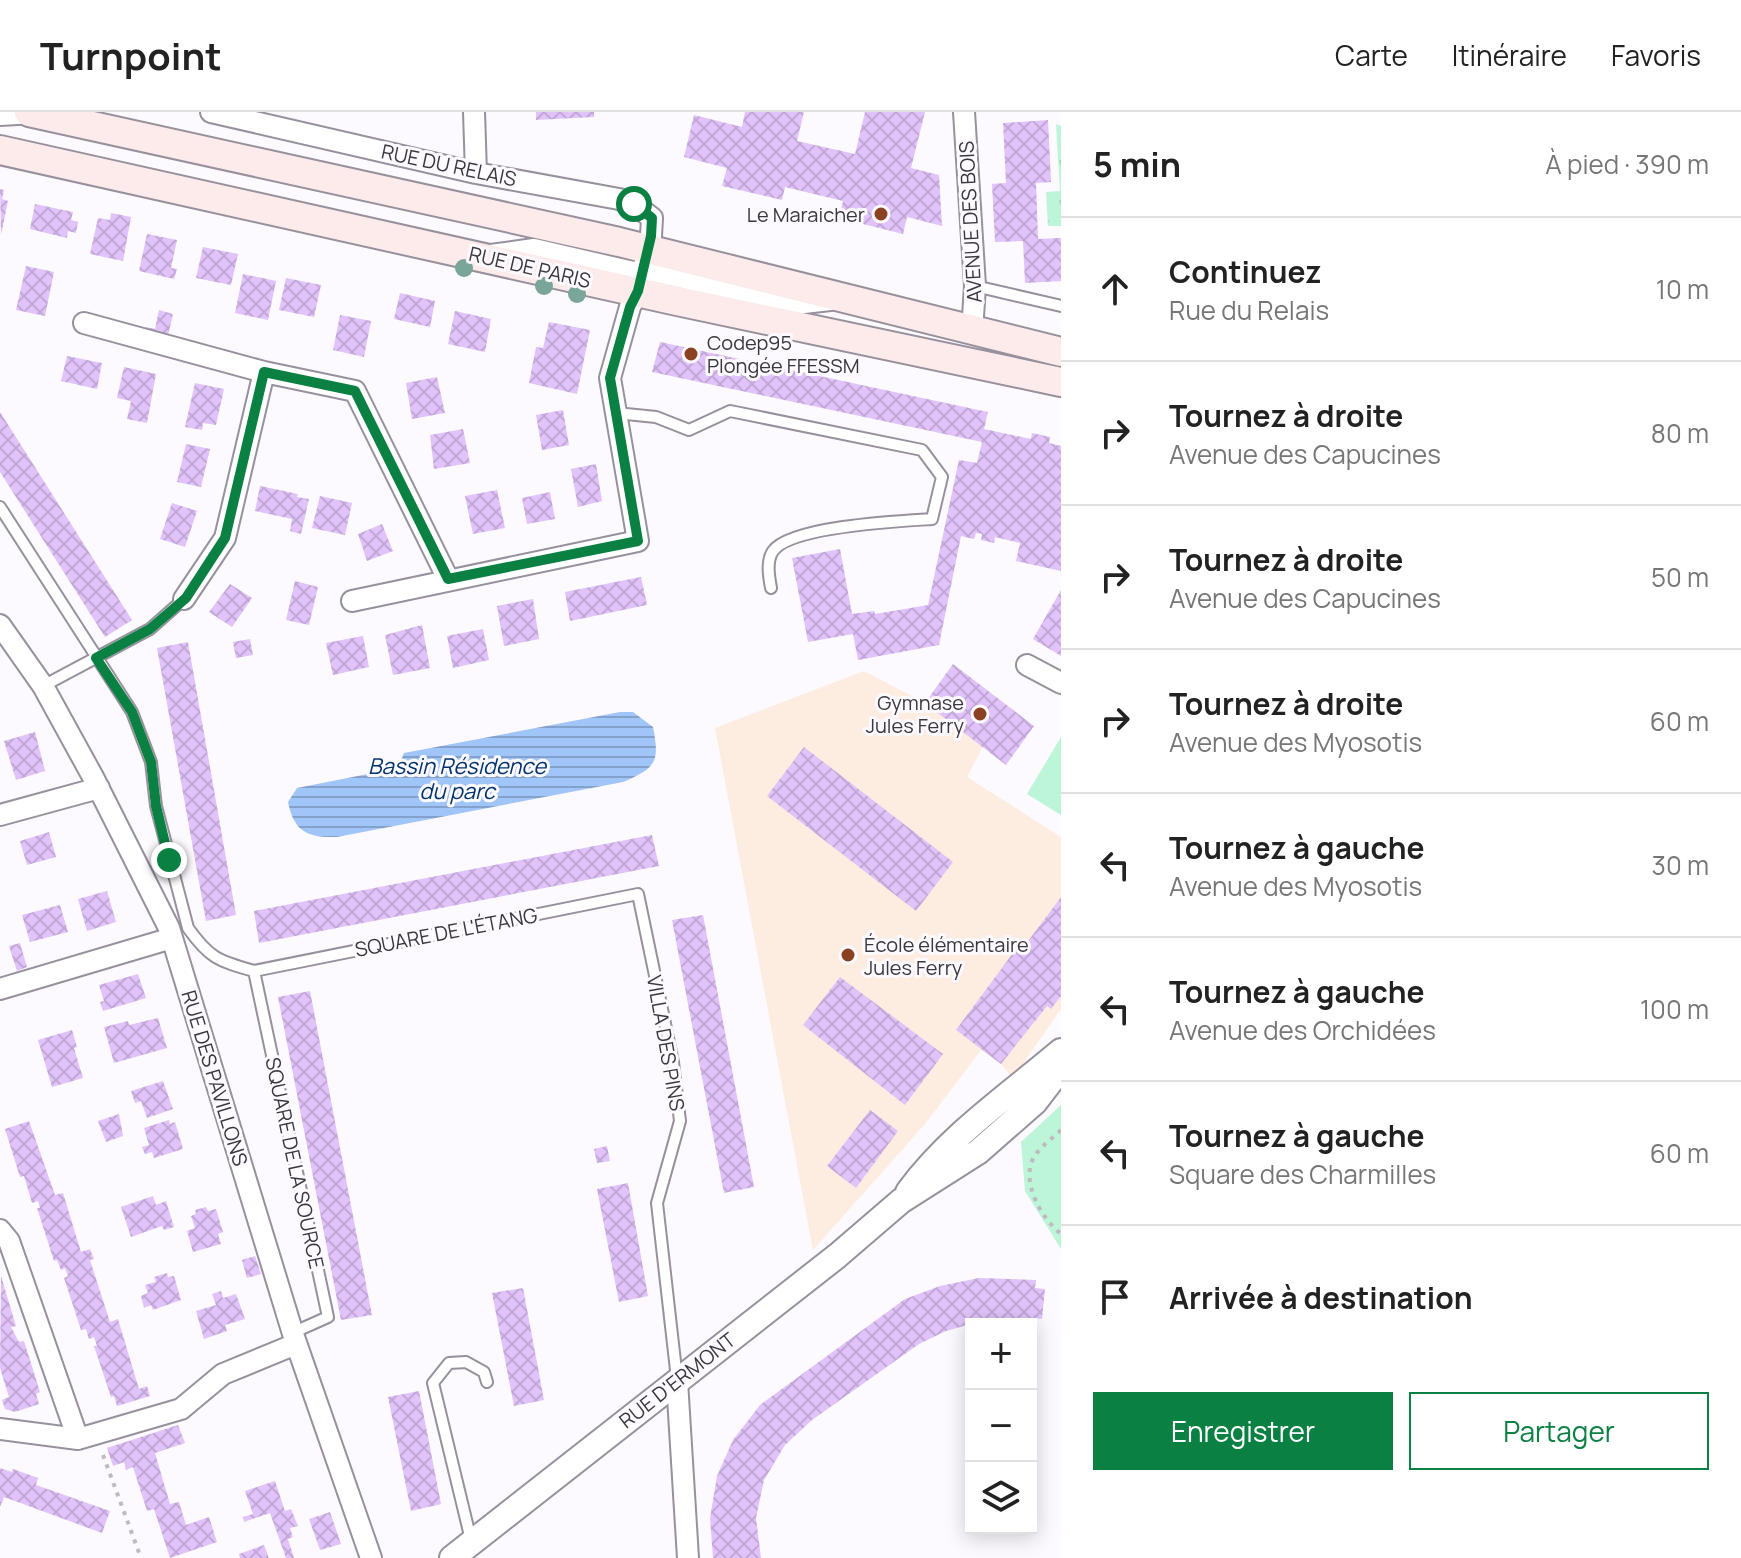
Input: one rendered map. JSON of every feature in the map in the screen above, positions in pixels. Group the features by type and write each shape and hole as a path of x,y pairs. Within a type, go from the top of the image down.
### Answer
{"main road":[{"name":"RUE DE PARIS","path":"32,113 1061,382"},
{"name":"RUE DE PARIS","path":"0,150 483,256 643,271 842,298 1061,352"}],"street":[{"name":"RUE DU RELAIS","path":"211,112 476,173 634,204 652,218 643,271"},
{"path":"474,112 476,173"},
{"name":"AVENUE DES BOIS","path":"964,112 975,286 972,332"},
{"path":"0,115 32,113"},
{"path":"352,601 638,541 610,378 643,271"},
{"path":"84,323 264,372 355,391 448,579"},
{"path":"184,599 225,538 264,372"},
{"name":"RUE DES PAVILLONS","path":"0,625 43,686 99,788 172,938 294,1338 371,1558"},
{"path":"1027,665 1061,683"},
{"path":"0,815 99,788"},
{"path":"0,989 172,938"},
{"name":"RUE D'ERMONT","path":"901,1201 952,1141 1024,1078 1061,1051"},
{"name":"RUE D'ERMONT","path":"452,1558 901,1201 978,1152 1035,1102 1061,1068"},
{"path":"0,1230 9,1241 87,1436"},
{"path":"0,1429 87,1436 181,1409 223,1374 294,1338"},
{"path":"677,1381 688,1558"}],"lane":[{"path":"975,286 1061,306"},
{"path":"616,413 656,417 689,430 730,411 922,450 942,477 932,519 818,532 789,539 772,552 768,569 771,588"},
{"path":"0,507 132,712 151,762 156,806 188,928 218,961 254,971"},
{"path":"43,686 150,629 184,599"},
{"name":"SQUARE DE L'ÉTANG","path":"254,971 638,894"},
{"name":"VILLA DES PINS","path":"638,894 673,1062 680,1121 657,1203 677,1381"},
{"name":"SQUARE DE LA SOURCE","path":"254,971 328,1317 294,1338"},
{"path":"472,1542 433,1383 449,1363 466,1362 484,1372 487,1382"}],"path":[{"path":"1061,1130 1033,1159 1030,1170 1037,1203 1049,1223 1061,1234"},
{"path":"87,1436 141,1558"}],"shaded area":[{"name":"École élémentaire Jules Ferry","path":"864,671 925,703 983,746 967,777 1061,837 1061,1009 1013,1078 1001,1064 981,1050 925,1124 813,1250 715,728"}],"green space":[{"path":"1056,124 1061,126 1061,226 1048,226 1046,192 1060,191"},
{"path":"1061,737 1061,815 1027,794"},
{"path":"1061,1105 1061,1249 1025,1191 1021,1142"}],"water":[{"name":"Bassin Résidence du parc","path":"633,712 653,727 656,748 649,768 623,782 337,837 310,834 298,827 288,802 297,788 398,768 404,753"}],"building":[{"path":"536,112 594,112 594,117 536,120"},
{"path":"745,112 804,112 797,141 855,154 865,112 925,112 911,168 939,175 942,226 907,217 903,234 839,218 843,201 785,187 782,200 722,186 727,168 684,157 694,115 742,127"},
{"path":"1048,120 1051,182 1036,183 1038,239 1061,238 1061,281 1025,283 1023,241 995,242 992,184 1006,183 1003,123"},
{"path":"0,189 4,190 2,199 8,201 1,235"},
{"path":"35,204 73,212 71,220 78,222 76,233 68,231 67,238 30,229"},
{"path":"111,213 131,217 123,261 90,254 98,218 110,220"},
{"path":"147,234 177,240 171,268 177,269 174,279 139,271"},
{"path":"203,247 238,254 231,285 196,278"},
{"path":"26,266 54,272 45,316 16,310"},
{"path":"243,274 276,281 268,320 235,313"},
{"path":"286,278 321,285 314,317 279,310"},
{"path":"400,293 435,301 430,327 394,319"},
{"path":"159,310 173,314 167,340 144,334 146,327 155,329"},
{"path":"455,311 491,319 485,352 448,344"},
{"path":"340,315 371,321 364,357 333,350"},
{"path":"549,322 590,330 577,394 529,383 536,347 543,348"},
{"path":"660,342 988,412 984,429 1031,439 1032,433 1050,437 1049,443 1061,446 1061,571 1016,561 1020,543 995,537 994,543 981,540 982,534 976,533 974,539 961,536 939,645 858,660 853,634 808,642 792,558 840,549 852,614 874,611 875,614 928,605 959,460 977,463 982,442 652,372"},
{"path":"67,356 102,363 97,389 61,381"},
{"path":"124,367 156,374 147,423 127,419 131,401 117,398"},
{"path":"437,377 445,413 412,419 406,383"},
{"path":"195,383 224,389 216,425 203,423 202,430 185,427"},
{"path":"563,410 569,445 542,450 536,415"},
{"path":"0,412 132,620 105,637 0,472"},
{"path":"463,429 470,463 434,469 430,435"},
{"path":"186,444 210,449 201,487 177,482"},
{"path":"596,464 602,501 578,507 571,469"},
{"path":"260,486 309,499 301,534 290,531 292,519 255,511"},
{"path":"497,490 505,528 473,534 465,496"},
{"path":"550,492 555,519 527,524 522,498"},
{"path":"320,496 352,503 345,535 312,528"},
{"path":"172,503 197,511 185,547 160,539"},
{"path":"382,524 393,551 367,561 358,534"},
{"path":"641,577 647,605 570,621 565,592"},
{"path":"295,581 318,587 309,625 286,620"},
{"path":"230,584 252,598 232,627 209,612"},
{"path":"1061,590 1061,656 1033,639"},
{"path":"533,599 539,639 504,646 497,606"},
{"path":"422,625 430,668 393,675 385,635"},
{"path":"483,629 489,660 453,668 447,636"},
{"path":"363,636 369,667 333,675 326,643"},
{"path":"250,639 253,655 236,658 233,642"},
{"path":"188,642 236,915 206,921 157,648"},
{"name":"Gymnase Jules Ferry","path":"953,664 1034,726 1006,765 925,703"},
{"path":"35,732 45,771 16,780 4,741"},
{"path":"804,747 953,862 916,911 767,796"},
{"path":"49,832 56,857 27,865 20,841"},
{"path":"652,835 659,866 259,943 254,911"},
{"path":"107,891 116,922 87,931 78,899"},
{"path":"1061,897 1061,996 1051,1009 1047,1006 1001,1064 956,1030 1016,949 1020,952"},
{"path":"60,905 68,932 30,942 22,915"},
{"path":"703,915 754,1187 724,1193 672,920"},
{"path":"20,943 27,967 17,971 9,946"},
{"path":"138,974 146,998 103,1011 100,1002 104,1001 99,985"},
{"path":"840,977 943,1054 905,1105 803,1025"},
{"path":"310,991 372,1315 341,1320 278,997"},
{"path":"158,1018 167,1048 114,1063 104,1027"},
{"path":"72,1030 83,1078 52,1087 38,1040"},
{"path":"163,1081 173,1109 147,1118 141,1101 135,1103 131,1091"},
{"path":"870,1110 898,1131 856,1188 827,1166"},
{"path":"119,1114 123,1136 106,1142 98,1121"},
{"path":"169,1120 170,1124 175,1122 183,1149 154,1158 152,1152 145,1154 142,1147 149,1145 144,1128"},
{"path":"29,1121 55,1195 63,1193 81,1252 90,1249 94,1259 90,1260 110,1322 118,1319 139,1389 147,1386 150,1396 117,1406 94,1346 97,1346 94,1337 89,1339 86,1329 81,1330 64,1278 68,1276 65,1268 61,1270 57,1260 54,1261 37,1208 40,1208 38,1201 32,1203 24,1176 20,1177 5,1129"},
{"path":"607,1146 610,1161 597,1163 594,1149"},
{"path":"628,1183 648,1296 619,1302 597,1189"},
{"path":"153,1196 156,1205 166,1201 174,1227 164,1230 162,1226 131,1237 121,1207"},
{"path":"206,1207 208,1211 216,1209 223,1232 218,1234 221,1244 193,1252 187,1231 195,1228 191,1216 196,1214 195,1210"},
{"path":"255,1256 261,1274 247,1278 242,1260"},
{"path":"167,1273 168,1277 174,1276 181,1300 153,1310 151,1305 144,1308 141,1296 148,1293 145,1285 156,1282 154,1277"},
{"path":"1,1276 16,1326 11,1327 19,1342 24,1341 40,1392 36,1394 39,1404 15,1412 5,1409 2,1400 9,1397 0,1368"},
{"path":"979,1278 1036,1280 1035,1288 1045,1289 1042,1319 965,1318 965,1326 919,1344 812,1420 785,1445 764,1480 756,1518 761,1558 713,1558 710,1518 717,1476 733,1440 760,1405 905,1299 940,1286"},
{"path":"523,1288 544,1400 514,1406 492,1293"},
{"path":"221,1291 223,1298 236,1294 245,1319 225,1325 227,1331 204,1339 196,1311 216,1305 212,1294"},
{"path":"419,1391 441,1504 411,1511 388,1397"},
{"path":"178,1425 185,1443 155,1453 170,1504 179,1502 186,1525 209,1517 217,1542 170,1558 154,1509 147,1511 133,1467 126,1470 124,1462 113,1466 107,1448"},
{"path":"0,1468 38,1478 36,1485 110,1511 102,1533 4,1497 0,1507"},
{"path":"275,1481 285,1511 291,1509 298,1526 290,1528 293,1537 288,1539 294,1558 286,1558 270,1513 244,1522 243,1517 253,1514 245,1491"},
{"path":"330,1512 341,1544 320,1550 309,1519"},
{"path":"264,1545 269,1558 240,1558 239,1554"}],"place":[{"name":"Le Maraicher","path":"881,214"},
{"name":"Codep95 Plongée FFESSM","path":"691,354"},
{"name":"Gymnase Jules Ferry","path":"980,714"},
{"name":"École élémentaire Jules Ferry","path":"848,955"}],"route":[{"path":"169,860 156,806 151,762 132,712 96,658 150,629 186,598 225,538 264,372 355,391 448,579 638,541 610,378 630,307 638,291 651,236 652,218 634,204"}]}
